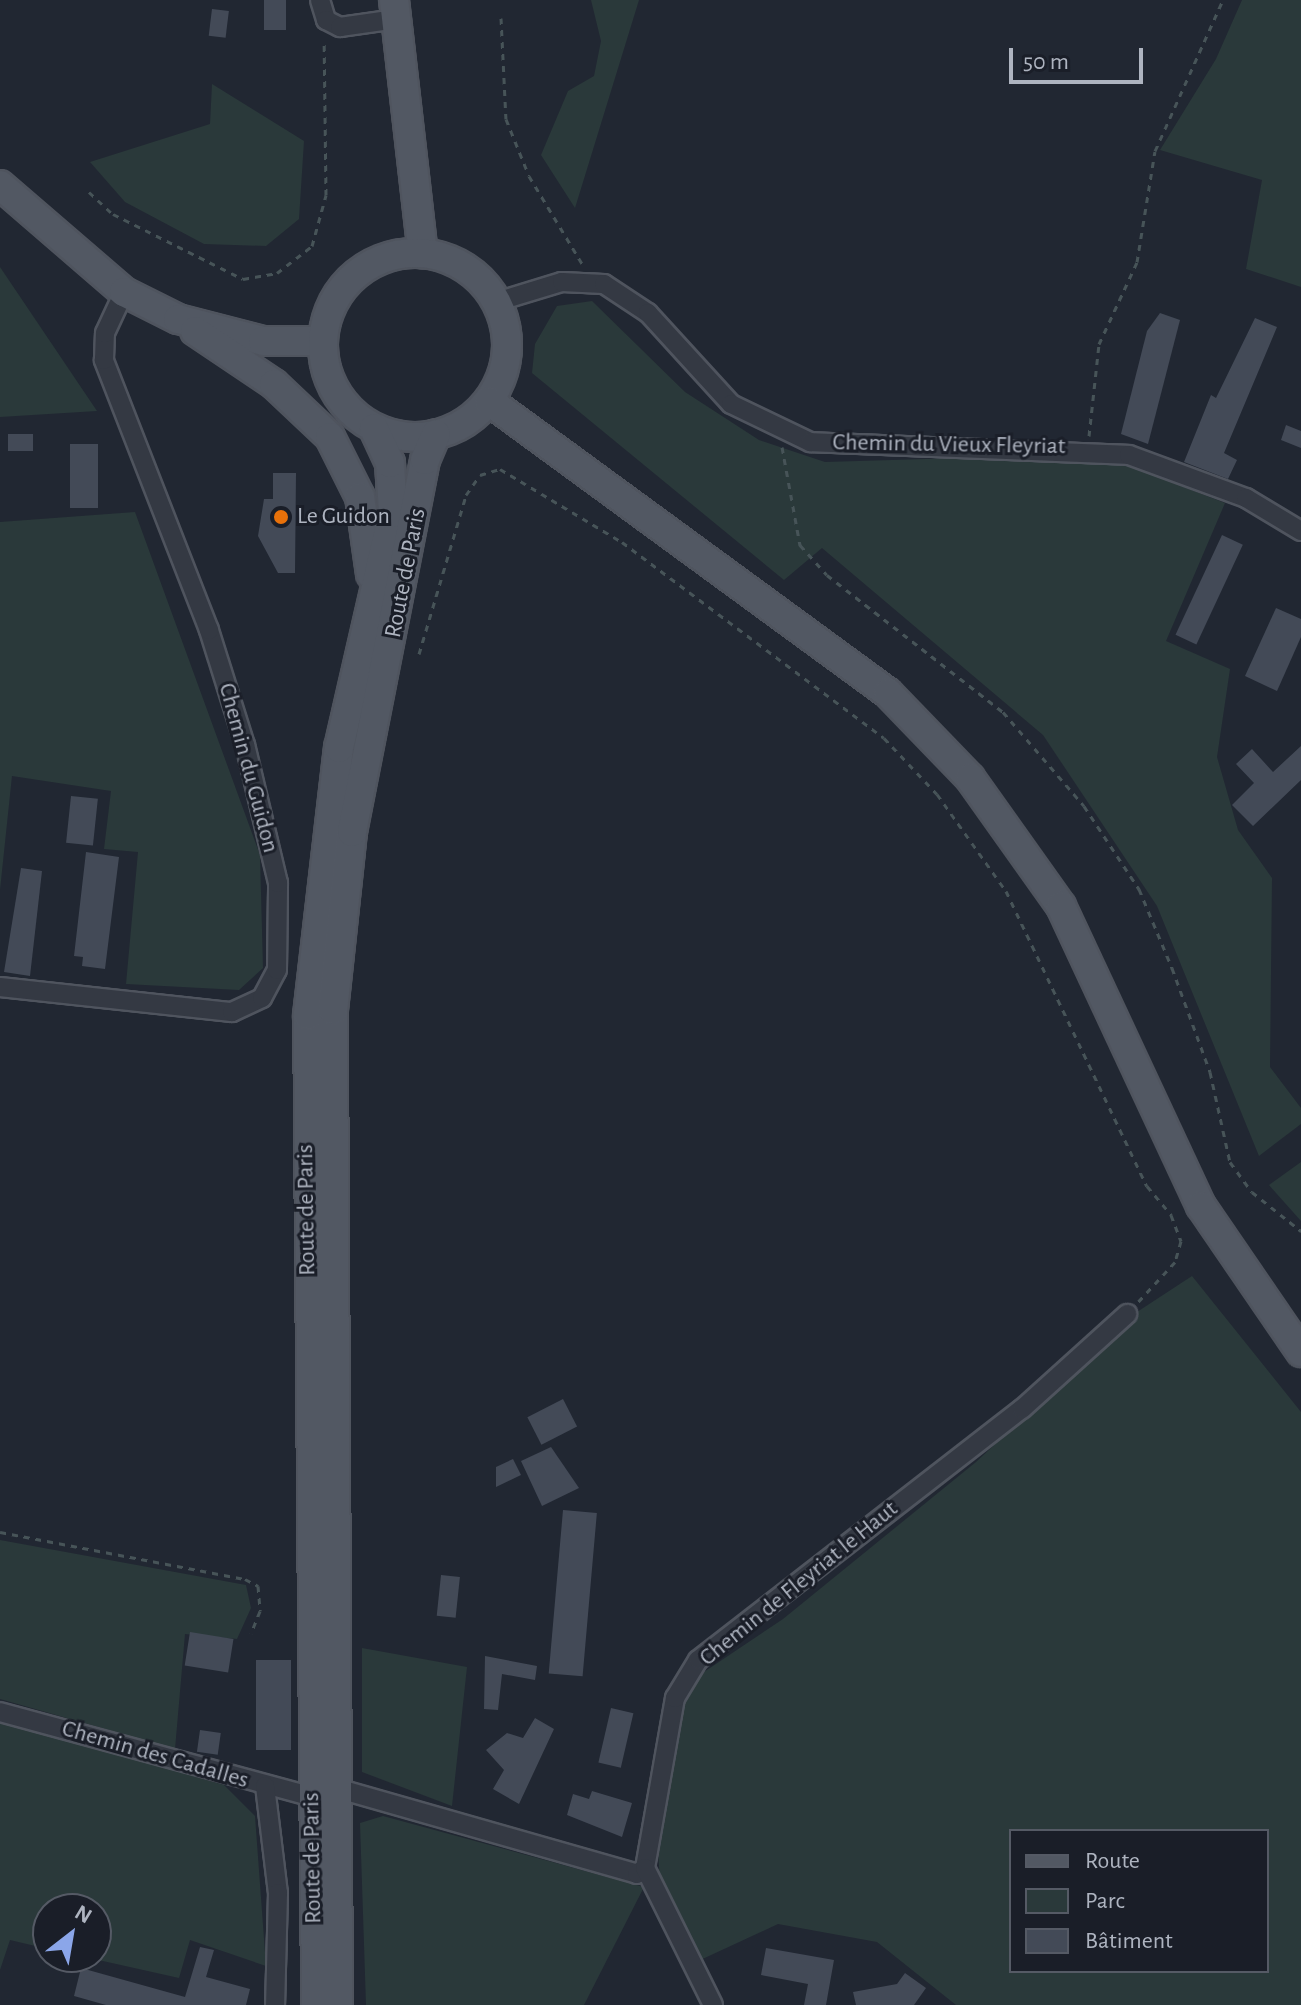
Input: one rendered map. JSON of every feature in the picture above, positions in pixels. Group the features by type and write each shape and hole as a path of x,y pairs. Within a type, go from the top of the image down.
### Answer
{"main road":[{"path":"395,10 423,253"},
{"path":"0,185 124,292 178,319 274,384 330,437 360,497 374,595"},
{"path":"423,253 466,269 496,302 506,359 489,401 461,425 436,434 374,428 335,391 323,341 327,316 354,276 375,262 423,253"},
{"path":"178,319 263,341 323,341"},
{"path":"489,401 854,665 970,778 1061,906 1194,1194 1301,1352"},
{"name":"Route de Paris","path":"338,2005 324,1792 308,1015 339,748 374,595 394,484 374,428"},
{"name":"Route de Paris","path":"316,2005 324,1792 333,1010 354,818 436,434"}],"street":[{"path":"320,0 326,20 340,27 395,10"},
{"path":"496,302 583,281"},
{"name":"Chemin du Vieux Fleyriat","path":"583,281 626,295 713,389 779,432 852,449 1087,448 1209,483 1301,531"},
{"name":"Chemin du Guidon","path":"0,987 232,1012 262,998 277,970 278,883 245,745 209,630 104,360 105,333 124,292"},
{"name":"Chemin de Fleyriat le Haut","path":"645,1868 675,1698 698,1660 1022,1409 1127,1314"},
{"name":"Chemin des Cadalles","path":"0,1712 265,1786 324,1792"},
{"path":"265,1786 278,1893 275,2005"},
{"path":"324,1792 637,1874 645,1868 713,2005"}],"path":[{"path":"1087,448 1099,344 1137,262 1155,151 1223,0"},
{"path":"501,18 506,119 529,176 583,259 583,281"},
{"path":"89,192 113,214 243,279 277,273 312,246 326,195 326,20"},
{"path":"779,432 800,545 827,575 923,643 1034,743 1131,877 1200,1040 1230,1162 1252,1192 1301,1231"},
{"path":"419,654 466,495 480,475 500,469 531,481 634,551 884,738 937,794 1006,891 1147,1186 1171,1215 1181,1241 1175,1262 1127,1314"},
{"path":"0,1532 245,1579 258,1586 260,1611 251,1633"}],"green space":[{"path":"591,0 639,0 575,208 541,155 568,91 594,76 601,41"},
{"path":"1242,0 1301,0 1301,287 1246,269 1262,180 1160,150 1216,59"},
{"path":"212,84 304,141 299,219 266,246 204,244 125,202 90,162 210,124"},
{"path":"0,267 97,411 0,417"},
{"path":"592,301 685,392 759,440 825,462 1057,455 1122,463 1225,503 1166,641 1230,669 1217,757 1238,830 1272,878 1270,1067 1301,1108 1301,1124 1259,1156 1157,906 1043,735 822,548 784,580 532,373 535,344 557,306"},
{"path":"135,512 260,855 263,968 239,990 126,984 138,852 104,849 111,791 12,776 0,890 0,522"},
{"path":"1301,1162 1301,1221 1269,1185"},
{"path":"1192,1276 1301,1412 1301,2005 956,2005 877,1942 778,1924 696,1962 660,1883 657,1833 681,1710 701,1674 783,1619 976,1462 1137,1312"},
{"path":"0,1540 246,1585 251,1608 237,1639 185,1634 175,1749 0,1699"},
{"path":"362,1648 467,1667 452,1806 362,1772"},
{"path":"0,1720 224,1785 255,1816 266,1966 190,1940 179,1978 112,1963 112,1893 32,1893 32,1945 10,1940 0,1970"},
{"path":"383,1816 644,1887 584,2005 366,2005 360,1823"}],"building":[{"path":"264,0 286,0 286,30 264,30"},
{"path":"212,9 229,11 226,38 209,36"},
{"path":"1160,313 1180,320 1148,444 1121,434 1147,331"},
{"path":"1255,318 1277,327 1224,453 1237,460 1228,479 1184,462 1211,395 1216,398"},
{"path":"1286,425 1301,431 1301,448 1281,440"},
{"path":"8,434 33,434 33,451 8,451"},
{"path":"70,444 98,444 98,508 70,508"},
{"name":"Le Guidon","path":"273,473 296,473 295,573 278,573 258,536 264,499 273,499"},
{"path":"1222,535 1243,545 1196,644 1176,635"},
{"path":"1276,608 1301,619 1301,637 1277,691 1245,676"},
{"path":"1301,746 1301,780 1253,826 1232,805 1254,783 1236,764 1252,749 1273,772"},
{"path":"71,796 98,799 93,846 66,843"},
{"path":"86,852 119,857 105,969 82,966 83,957 74,956"},
{"path":"21,868 42,871 30,976 4,972"},
{"path":"563,1399 577,1427 541,1445 527,1417"},
{"path":"551,1447 579,1488 542,1506 521,1461"},
{"path":"513,1459 521,1475 496,1487 496,1467"},
{"path":"563,1510 597,1513 583,1676 549,1673"},
{"path":"441,1575 460,1577 456,1618 437,1616"},
{"path":"190,1632 233,1639 228,1672 185,1666"},
{"path":"485,1656 537,1666 535,1680 502,1674 498,1710 484,1709"},
{"path":"256,1660 291,1660 291,1750 256,1750"},
{"path":"611,1708 633,1713 621,1768 598,1763"},
{"path":"535,1718 554,1729 519,1804 493,1789 504,1770 486,1750 507,1733 523,1738"},
{"path":"200,1730 221,1733 218,1755 197,1752"},
{"path":"592,1791 632,1803 622,1837 567,1815 573,1794 589,1799"},
{"path":"200,1947 214,1950 206,1977 250,1989 246,2005 106,2005 74,1996 80,1973 99,1973 185,1997"},
{"path":"766,1948 834,1960 826,2005 804,2005 808,1984 761,1975"},
{"path":"905,1973 926,1988 914,2005 856,2005 853,1992 897,1984"}],"place":[{"name":"Le Guidon","path":"281,517"}]}
